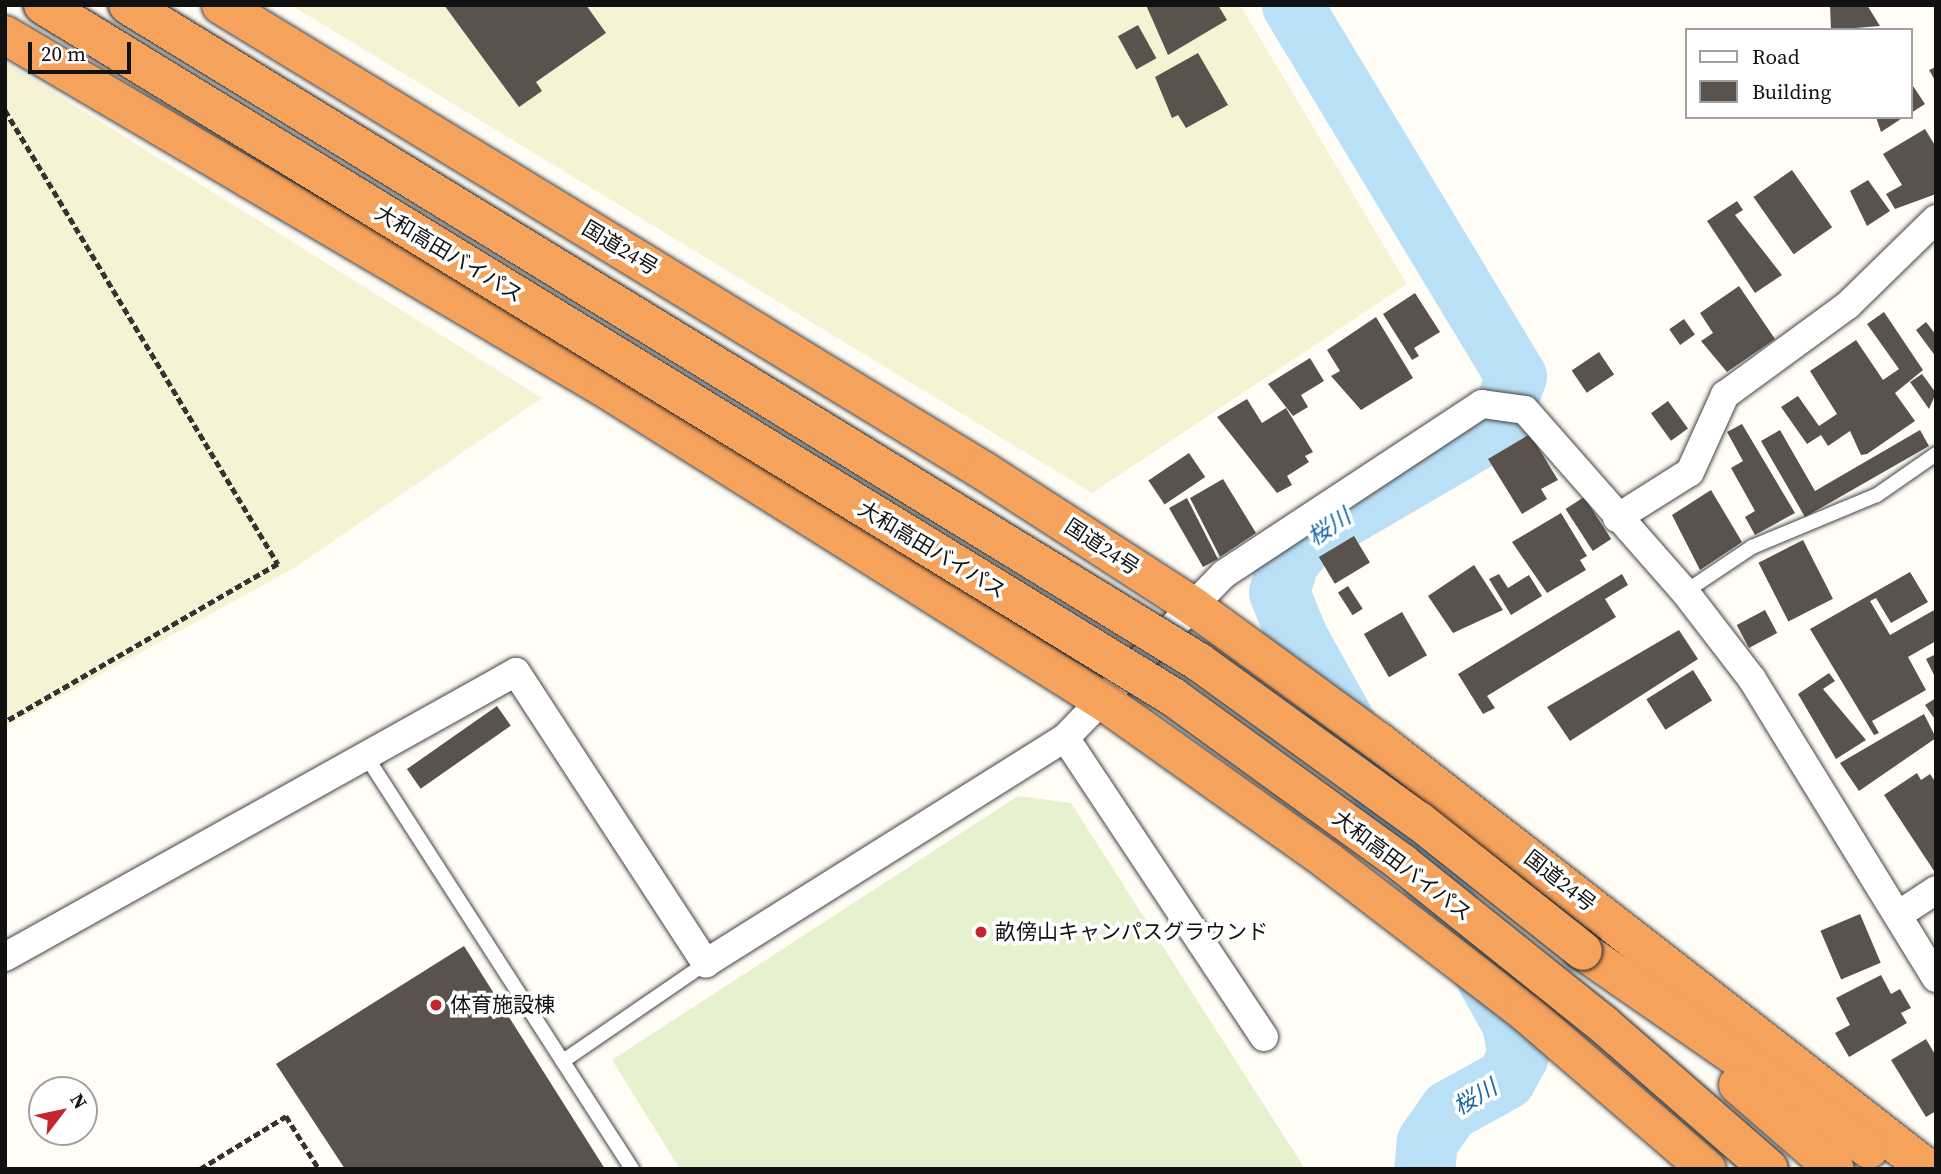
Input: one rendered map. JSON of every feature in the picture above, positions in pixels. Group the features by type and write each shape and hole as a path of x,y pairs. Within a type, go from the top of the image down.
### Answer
{"highway":[{"name":"大和高田バイパス","path":"43,5 1173,697 1402,863 1603,1024 1769,1169"},
{"name":"大和高田バイパス","path":"128,5 1199,662 1419,821 1583,951 1835,1169"},
{"name":"国道24号","path":"221,5 984,471 1194,607 1378,741 1928,1169"},
{"path":"5,35 603,387 1106,703 1328,861 1525,1012 1707,1169"},
{"path":"1583,951 1893,1169"}],"street":[{"path":"1617,518 1690,472 1725,395 1848,305 1936,219"},
{"path":"5,957 516,672 706,963 1065,738 1106,703 1224,574 1482,404 1525,410 1617,518 1685,592 1752,679 1936,978"},
{"path":"1065,738 1264,1037"},
{"path":"1898,915 1936,890"}],"lane":[{"path":"1685,592 1752,547 1877,495 1936,454"},
{"path":"366,756 632,1169"},
{"path":"563,1061 706,963"}],"path":[{"path":"5,110 278,564 5,722"},
{"path":"200,1169 286,1116 319,1169"}],"shaded area":[{"path":"291,5 1240,5 1407,284 1092,493"},
{"path":"5,62 542,398 294,568 5,727"}],"green space":[{"name":"畝傍山キャンパスグラウンド","path":"1018,796 1071,803 1305,1169 680,1169 612,1060"}],"building":[{"path":"444,5 586,5 606,33 536,82 542,91 519,107"},
{"path":"1146,5 1218,5 1227,20 1168,55"},
{"path":"1830,5 1867,5 1880,26 1856,28 1831,28"},
{"path":"1138,25 1156,58 1136,69 1118,36"},
{"path":"1198,53 1228,105 1186,128 1178,115 1172,118 1155,77"},
{"path":"1936,67 1936,82 1929,70"},
{"path":"1913,86 1925,104 1913,112"},
{"path":"1877,119 1901,119 1881,132"},
{"path":"1925,129 1936,147 1936,194 1895,209 1886,194 1902,185 1883,154"},
{"path":"1792,170 1832,227 1794,254 1753,197"},
{"path":"1868,180 1890,211 1867,226 1850,191"},
{"path":"1737,201 1743,210 1735,215 1782,275 1755,293 1707,221"},
{"path":"1739,286 1775,339 1727,372 1701,341 1713,333 1700,313"},
{"path":"1415,293 1440,332 1414,348 1419,356 1412,360 1383,314"},
{"path":"1884,312 1923,370 1895,393 1915,421 1867,454 1861,455 1850,431 1828,446 1821,435 1807,444 1781,407 1798,396 1819,426 1837,414 1810,371 1856,340 1883,380 1899,369 1867,324"},
{"path":"1376,317 1413,378 1361,410 1331,376 1340,371 1327,350"},
{"path":"1684,319 1695,335 1680,345 1669,329"},
{"path":"1926,322 1936,335 1936,357 1916,330"},
{"path":"1599,352 1614,374 1587,393 1572,370"},
{"path":"1310,358 1324,381 1301,395 1308,407 1293,416 1268,384"},
{"path":"1922,374 1936,393 1929,409 1910,382"},
{"path":"1247,399 1262,423 1286,408 1313,452 1305,456 1309,462 1287,476 1292,485 1277,493 1217,417"},
{"path":"1668,401 1688,429 1671,441 1651,413"},
{"path":"1742,424 1795,513 1755,535 1745,517 1755,511 1731,468 1743,461 1727,432"},
{"path":"1780,430 1815,491 1920,430 1929,446 1805,517 1761,441"},
{"path":"1530,434 1558,480 1541,489 1547,499 1522,514 1488,459"},
{"path":"1189,453 1205,477 1165,504 1148,480"},
{"path":"1223,479 1256,533 1220,557 1190,498"},
{"path":"1711,490 1742,542 1700,570 1672,515"},
{"path":"1584,497 1611,539 1593,551 1566,509"},
{"path":"1187,498 1218,559 1203,567 1169,508"},
{"path":"1561,513 1587,556 1580,560 1586,570 1547,593 1512,542"},
{"path":"1354,536 1370,563 1335,584 1319,557"},
{"path":"1803,540 1833,599 1788,622 1758,563"},
{"path":"1474,565 1503,610 1453,633 1428,596"},
{"path":"1910,572 1928,602 1891,623 1876,598 1870,601 1890,635 1936,609 1936,641 1908,657 1926,690 1872,721 1879,733 1874,735 1810,629"},
{"path":"1499,574 1508,588 1529,575 1542,596 1511,615 1489,579"},
{"path":"1622,574 1628,585 1605,599 1616,617 1487,696 1495,708 1483,714 1458,674"},
{"path":"1348,586 1363,609 1353,615 1338,593"},
{"path":"1765,610 1777,633 1749,648 1737,625"},
{"path":"1402,612 1427,655 1389,677 1364,634"},
{"path":"1679,630 1698,659 1570,741 1547,707"},
{"path":"1936,654 1936,675 1934,675 1926,659"},
{"path":"1693,670 1712,701 1665,730 1646,699"},
{"path":"1829,673 1835,681 1823,689 1866,740 1836,759 1798,694"},
{"path":"1936,698 1936,721 1925,705"},
{"path":"497,706 511,726 421,789 407,769"},
{"path":"1924,714 1936,738 1859,791 1840,763"},
{"path":"1917,773 1921,780 1930,774 1936,783 1936,874 1884,795"},
{"path":"1860,914 1881,963 1841,980 1820,931"},
{"name":"体育施設棟","path":"464,946 605,1169 345,1169 276,1064"},
{"path":"1881,975 1891,994 1900,989 1911,1008 1901,1013 1907,1023 1849,1057 1835,1033 1850,1025 1836,998"},
{"path":"1926,1039 1936,1056 1936,1111 1926,1117 1891,1060"}],"waterway":[{"name":"桜川","path":"1292,5 1516,376 1497,427 1309,537 1288,561 1279,592 1297,637 1512,1024 1518,1055 1505,1079 1449,1110 1427,1142 1424,1169"}],"place":[{"name":"畝傍山キャンパスグラウンド","path":"981,932"},
{"name":"体育施設棟","path":"436,1005"}]}
